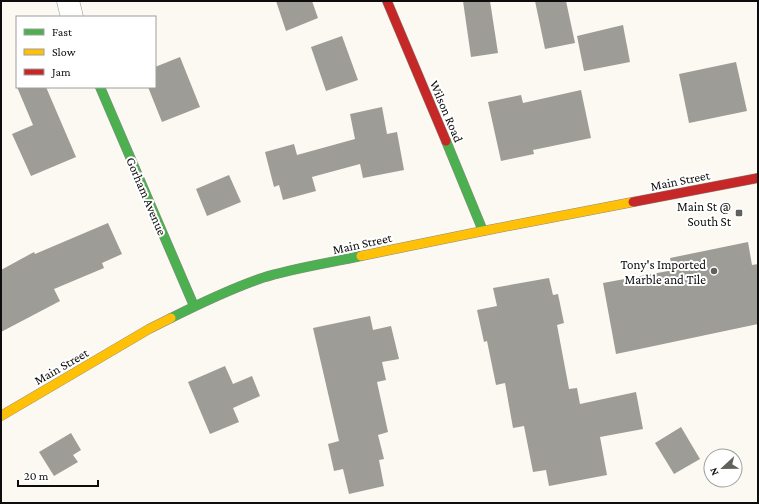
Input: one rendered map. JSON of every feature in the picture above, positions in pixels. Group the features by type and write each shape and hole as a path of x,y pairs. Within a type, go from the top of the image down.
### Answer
{"main road":[{"name":"Wilson Road","path":"387,1 483,231"},
{"name":"Gorham Avenue","path":"100,88 194,306"},
{"name":"Main Street","path":"1,416 149,329 229,290 263,278 483,231 758,178"}],"street":[{"path":"68,1 72,16"}],"building":[{"path":"276,1 312,1 318,18 286,31"},
{"path":"463,1 490,1 498,53 471,57"},
{"path":"535,1 566,1 575,43 545,49"},
{"path":"623,25 630,62 584,71 577,36"},
{"path":"342,36 358,80 326,91 311,47"},
{"path":"180,57 200,107 162,122 148,88 156,88 156,67"},
{"path":"736,62 747,111 689,123 679,74"},
{"path":"17,88 46,88 76,157 31,176 12,134 33,125"},
{"path":"581,90 591,138 533,150 534,154 501,161 488,102 521,95 523,103"},
{"path":"382,107 387,134 397,132 404,170 363,178 360,164 312,177 316,191 283,200 279,185 274,187 265,152 294,144 297,155 355,139 350,114"},
{"path":"229,175 241,202 207,216 196,189"},
{"path":"108,223 122,254 102,263 104,268 54,289 60,301 1,332 1,270 34,252 35,254"},
{"path":"748,242 752,265 758,264 758,324 616,354 603,283 668,271 666,264 671,263 670,258"},
{"path":"549,278 553,295 558,294 564,323 557,325 569,389 577,388 580,404 636,392 643,429 600,437 607,475 549,486 546,470 533,472 524,426 513,428 505,383 496,385 487,341 484,342 477,310 497,306 493,288"},
{"path":"370,316 373,330 391,326 399,359 382,362 386,380 377,382 388,432 378,435 384,459 379,460 384,486 349,494 343,469 334,471 328,444 339,441 313,328"},
{"path":"225,366 233,384 252,376 260,396 233,408 239,422 210,434 188,382"},
{"path":"681,427 700,459 674,474 655,443"},
{"path":"71,433 81,450 73,455 78,462 54,476 39,452"}],"traffic: fast":[{"path":"100,88 194,306"},
{"path":"446,141 483,231"},
{"path":"171,318 216,296 274,274 361,256"}],"traffic: slow":[{"path":"361,256 633,202"},
{"path":"1,416 149,329 171,318"}],"traffic: jam":[{"path":"387,1 446,141"},
{"path":"633,202 758,178"}],"place":[{"name":"Main St @ South St","path":"739,213"},
{"name":"Tony's Imported Marble and Tile","path":"714,271"}]}
